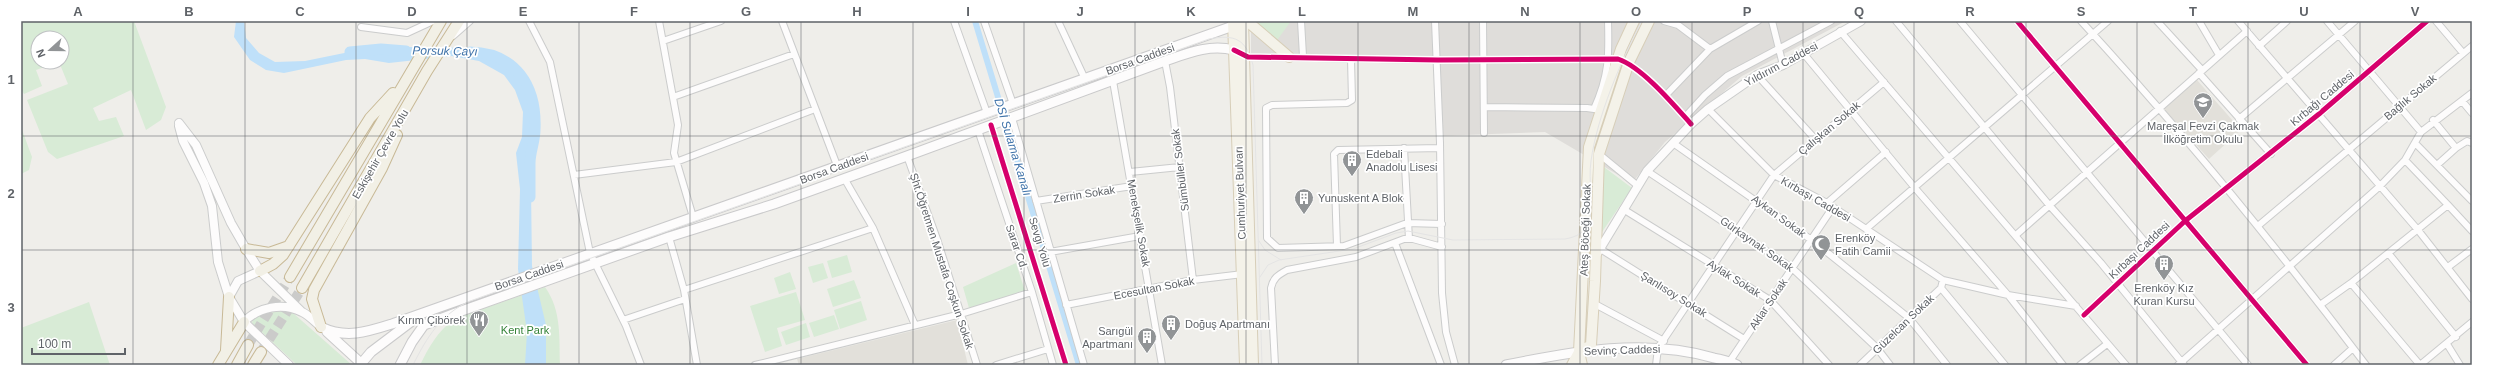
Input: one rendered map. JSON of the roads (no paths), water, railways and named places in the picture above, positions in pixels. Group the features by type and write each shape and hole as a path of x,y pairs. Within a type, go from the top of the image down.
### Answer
{"highway":[{"name":"Eskişehir Çevre Yolu","path":"290,277 441,21"},
{"name":"Eskişehir Çevre Yolu","path":"302,288 427,71 458,22"},
{"path":"321,327 312,299 314,290 382,168 427,71"},
{"path":"260,270 273,264 289,246 370,118 408,75"},
{"path":"246,249 269,253 289,246"},
{"path":"226,350 229,297"},
{"path":"218,365 244,322"},
{"path":"237,365 248,345"},
{"path":"253,365 261,352"}],"main road":[{"name":"Cumhuriyet Bulvarı","path":"1243,21 1253,365"},
{"path":"1247,21 1289,57"},
{"name":"Ateş Böceği Sokak","path":"1579,352 1589,147 1598,110 1614,58 1634,21"},
{"name":"Ateş Böceği Sokak","path":"1593,303 1600,251 1599,154 1628,63 1649,21"},
{"name":"Borsa Caddesi","path":"422,314 590,253 838,168 1233,24"},
{"name":"Cumhuriyet Bulvarı","path":"1233,24 1243,274 1245,365"},
{"path":"1233,24 1243,37"},
{"name":"Borsa Caddesi","path":"400,365 412,342 424,326 433,322 669,237 907,156 1165,61 1204,48 1222,47 1234,50"},
{"name":"Yıldırım Caddesi","path":"1583,287 1600,251"},
{"path":"1572,365 1579,352 1591,345 1593,303"},
{"path":"321,327 333,333 345,335 364,333 422,314"},
{"path":"321,327 361,364 392,335 422,314"},
{"name":"Sevinç Caddesi","path":"1506,365 1519,364 1579,352 1661,345 1699,354 1727,363"},
{"path":"1579,352 1582,365"}],"street":[{"path":"361,27 407,33 432,21"},
{"path":"446,43 470,21"},
{"path":"659,21 678,124 674,153 693,217"},
{"path":"663,41 721,21"},
{"path":"782,21 838,168"},
{"path":"954,21 989,112"},
{"path":"984,21 1009,106"},
{"path":"1058,21 1085,79"},
{"path":"1301,21 1303,56"},
{"path":"1435,21 1438,60 1442,293 1446,332 1455,365"},
{"path":"1483,21 1485,59 1484,133"},
{"path":"1608,21 1614,58"},
{"path":"1664,21 1678,25 1710,49"},
{"path":"1666,95 1710,49 1758,21"},
{"path":"1772,21 1783,65"},
{"path":"1234,50 1245,57 1303,56 1352,59 1438,60 1614,58 1628,63 1666,95 1688,120 1705,95 1727,76 1831,21"},
{"name":"Yıldırım Caddesi","path":"1600,251 1647,170 1673,142 1688,120 1708,109 1757,75 1783,65 1804,54 1840,31 1861,21"},
{"path":"1896,21 2050,206 2101,263 2181,364 2217,328 2251,300 2380,186 2405,160 2416,144 2421,132 2434,120 2472,93"},
{"path":"1960,21 2248,365"},
{"path":"2017,21 2119,144 2307,365"},
{"path":"2081,21 2160,107 2227,187 2366,365"},
{"path":"1866,229 2023,96 2108,21"},
{"path":"2157,21 2239,119 2271,154"},
{"path":"2199,21 2219,55"},
{"path":"2238,21 2418,230 2472,299"},
{"path":"2260,46 2287,21"},
{"path":"2327,21 2401,105 2421,132"},
{"path":"2239,119 2355,21"},
{"name":"Kırbağı Caddesi","path":"2227,187 2271,154 2427,21"},
{"path":"2436,21 2463,53"},
{"path":"529,22 550,62 590,253 594,264 623,320 641,365"},
{"path":"1840,31 2126,365"},
{"path":"2016,235 2247,31"},
{"name":"Bağlık Sokak","path":"2258,225 2348,148 2472,46"},
{"path":"673,97 794,54"},
{"path":"1804,54 1852,110 1915,188 2008,295 2063,365"},
{"path":"1352,59 1352,100 1347,103 1272,105 1266,108 1264,114 1267,238 1278,248 1337,246 1407,223 1442,224"},
{"name":"Sümbüller Sokak","path":"1165,61 1170,87 1180,167 1192,280"},
{"path":"1757,75 1816,140"},
{"name":"Menekşelik Sokak","path":"1113,81 1130,172 1162,365"},
{"name":"Çalışkan Sokak","path":"1661,345 1715,266 1736,230 1774,175 1884,82"},
{"path":"2462,101 2472,113"},
{"path":"1485,108 1598,110"},
{"path":"574,175 676,162 815,109"},
{"name":"Kırbaşı Caddesi","path":"1708,109 1774,175 1827,203 1943,280 2008,295 2076,306"},
{"path":"1010,118 1084,365"},
{"path":"2434,120 2456,148"},
{"path":"290,365 244,322 229,297 218,262 212,206 204,183 183,141 179,123 196,145 231,222 260,270 301,311 321,327"},
{"name":"Sarar Cd.","path":"978,130 1032,292 1053,365"},
{"path":"2437,165 2456,148 2467,141 2472,143"},
{"name":"Aykan Sokak","path":"1673,142 1813,241 1909,318 1947,365"},
{"path":"2416,144 2471,198"},
{"path":"1337,246 1334,154 1343,148 1440,148"},
{"path":"1404,148 1409,239"},
{"path":"1827,203 1886,152"},
{"path":"1599,154 1638,186"},
{"name":"Şht.Öğretmen Mustafa Coşkun Sokak","path":"907,156 937,239 977,365"},
{"path":"2405,160 2472,231"},
{"path":"1130,172 1180,167"},
{"name":"Gürkaynak Sokak","path":"1647,170 1792,268 1877,348 1890,365"},
{"path":"844,178 873,228 915,325"},
{"name":"Zerrin Sokak","path":"1036,201 1132,186"},
{"name":"Kırbaşı Caddesi","path":"2084,315 2185,221 2227,187"},
{"path":"2320,305 2389,254 2448,205"},
{"name":"Aklar Sokak","path":"1727,363 1792,268 1813,241 1833,208"},
{"name":"Aylak Sokak","path":"1623,210 1770,300 1829,365"},
{"path":"684,290 873,228"},
{"path":"1050,252 1140,236"},
{"path":"669,237 684,290 697,365"},
{"path":"1275,365 1270,288 1272,281 1278,275 1287,270 1356,257 1409,239 1442,247"},
{"path":"1395,243 1441,365"},
{"path":"2448,267 2472,248"},
{"name":"Şanlısoy Sokak","path":"1600,251 1744,339"},
{"path":"2389,254 2456,337"},
{"path":"229,297 238,281 260,270"},
{"name":"Ecesultan Sokak","path":"1066,305 1192,280 1243,274"},
{"name":"Güzelcan Sokak","path":"1860,365 1941,288 1943,280"},
{"path":"2351,283 2420,365 2456,337 2472,322"},
{"path":"1941,288 2005,365"},
{"path":"755,365 961,314 1032,292"},
{"path":"623,320 685,299"},
{"path":"1593,303 1661,345 1656,365"},
{"path":"244,322 250,315 265,308 284,307 301,311"},
{"path":"2080,365 2107,344"},
{"path":"2447,344 2460,365"},
{"path":"2334,365 2354,348"},
{"path":"996,365 1048,349"}],"water":[{"path":"236,21 244,21 246,38 259,53 275,62 305,61 359,50 379,52 407,47 476,48 496,57 518,76 528,88 536,137 526,164 531,187 532,266 546,325 546,365 525,365 527,332 518,269 520,189 516,153 522,137 523,112 515,90 504,75 479,61 452,56 389,63 365,59 346,60 284,73 266,70 250,60 234,37"}],"waterway":[{"name":"DSİ Sulama Kanalı","path":"975,21 1079,365"},
{"name":"Porsuk Çayı","path":"350,52 381,49 406,51"},
{"name":"Porsuk Çayı","path":"470,52 500,58 520,75 527,86 532,99 535,114 535,134 530,159 530,197"}],"tunnel":[{"path":"248,345 290,277"},
{"path":"261,352 302,288"}],"tram line":[{"path":"1260,277 1268,265 1279,260 1353,249 1396,233 1408,231 1453,240 1565,239 1583,232 1589,222 1591,200 1591,161 1604,108 1618,71 1642,21"},
{"path":"413,365 436,327 460,306 470,301 1209,39 1226,37 1238,40 1243,44 1247,49 1253,65 1262,365"},
{"path":"1259,241 1265,250 1281,260"}],"place":[{"name":"Mareşal Fevzi Çakmak İlköğretim Okulu","path":"2203,119"},
{"name":"Edebali Anadolu Lisesi","path":"1352,177"},
{"name":"Yunuskent A Blok","path":"1304,215"},
{"name":"Erenköy Fatih Camii","path":"1821,261"},
{"name":"Erenköy Kız Kuran Kursu","path":"2164,281"},
{"name":"Kırım Çibörek","path":"479,337"},
{"name":"Doğuş Apartmanı","path":"1171,341"},
{"name":"Sarıgül Apartmanı","path":"1147,354"}],"park label":[{"name":"Kent Park","path":"525,330"}]}
